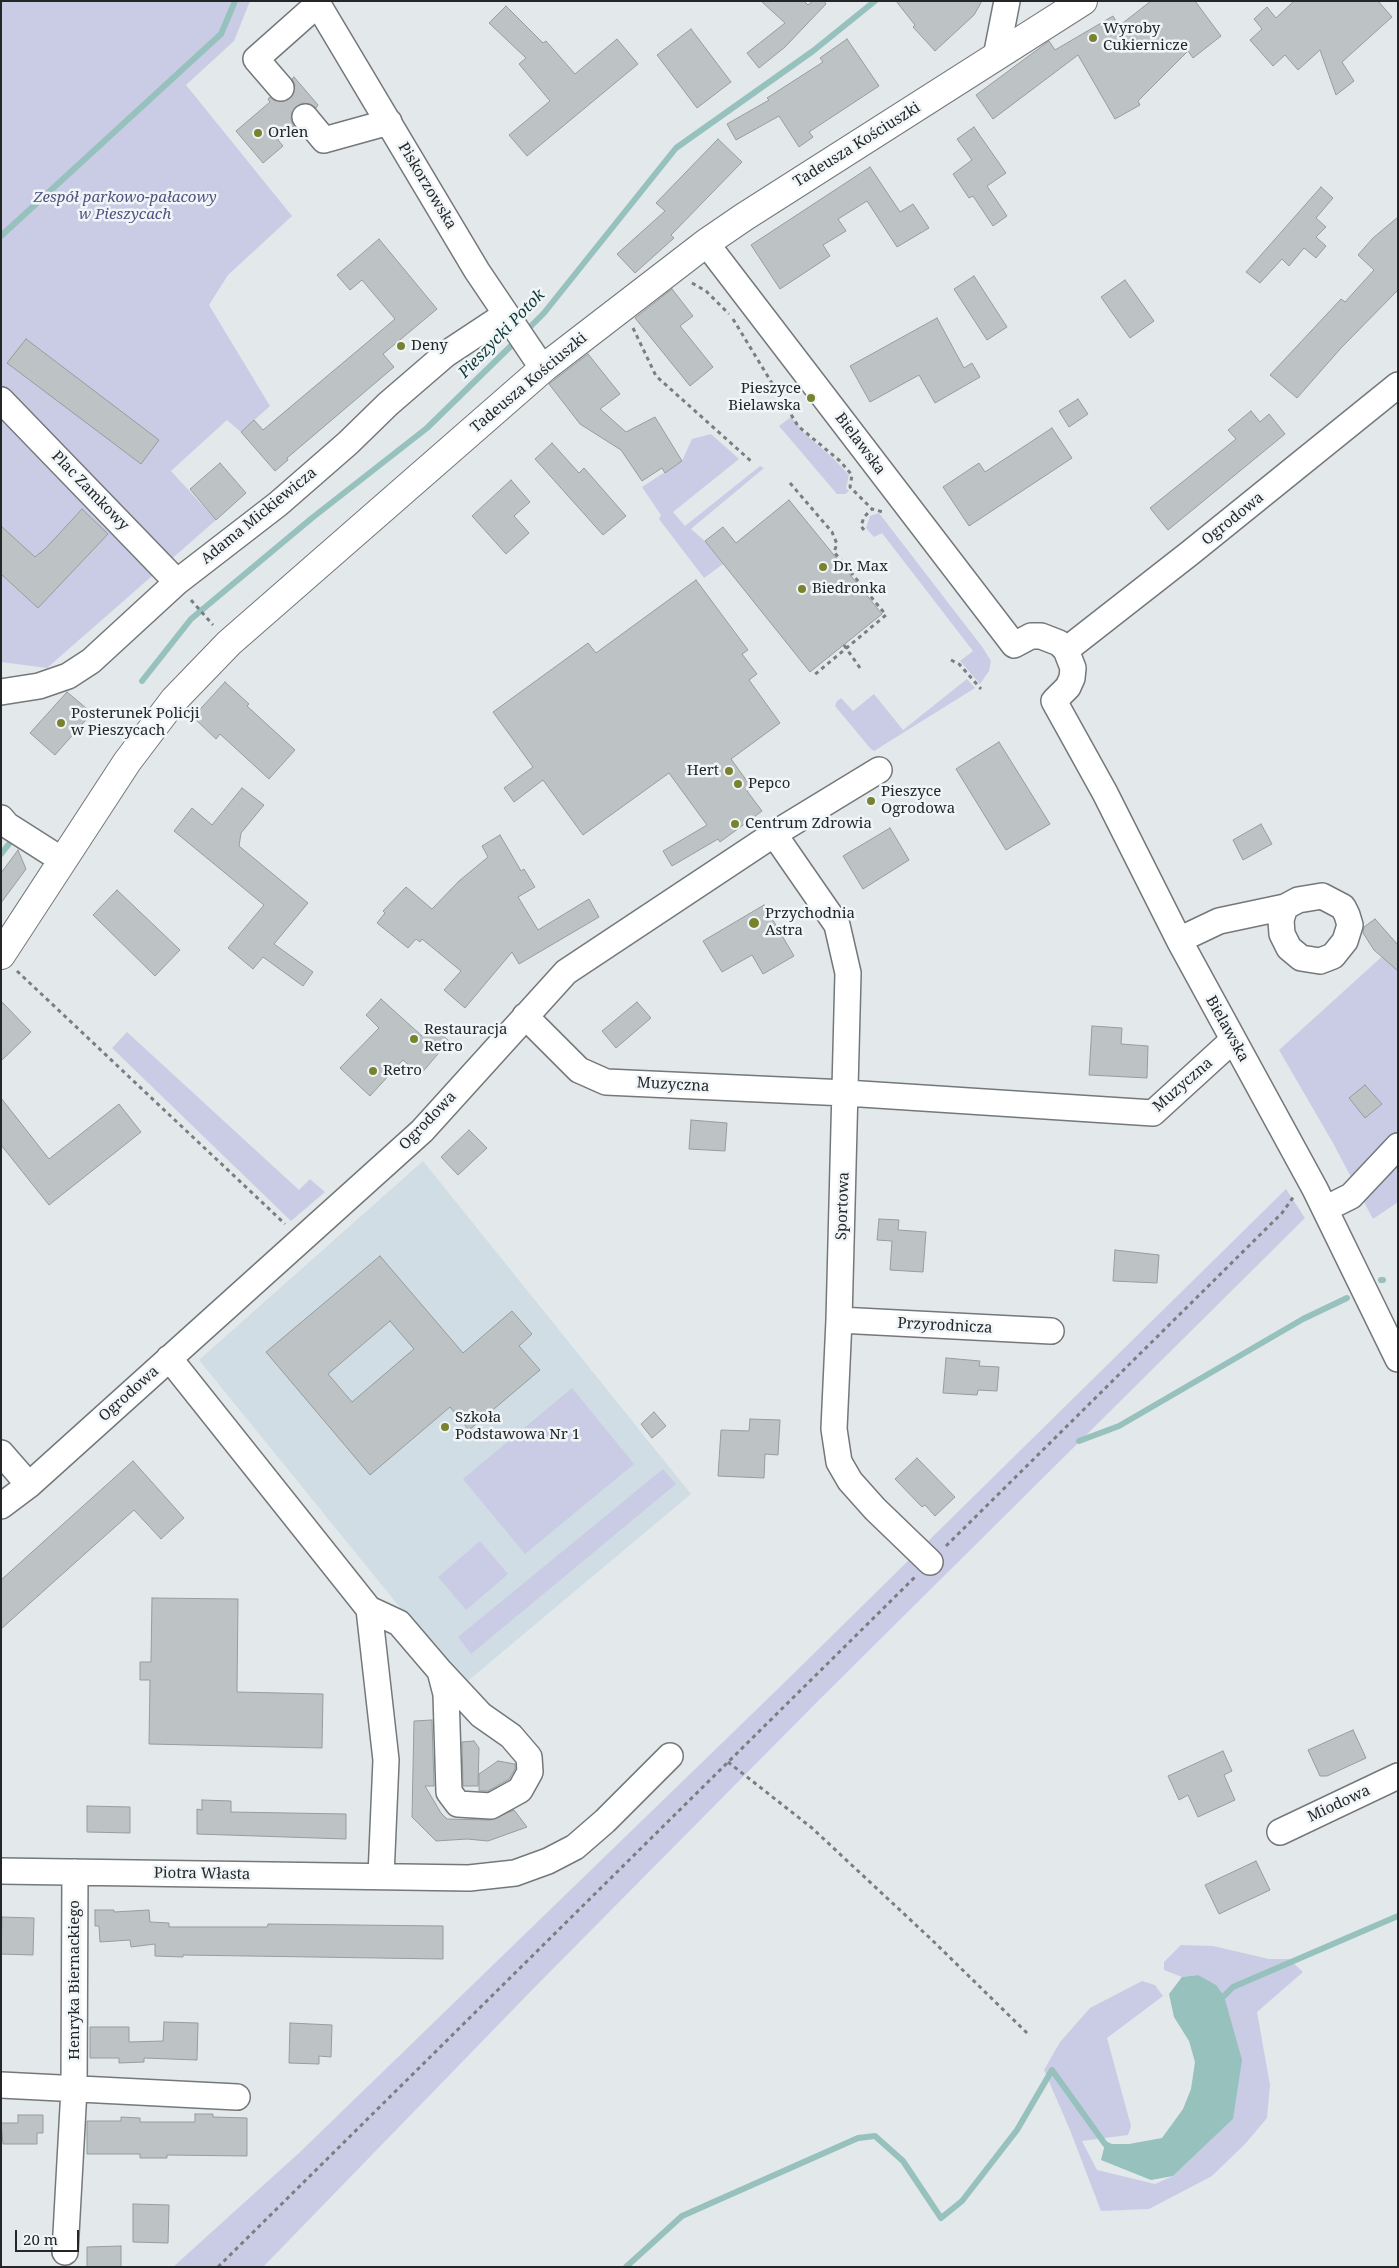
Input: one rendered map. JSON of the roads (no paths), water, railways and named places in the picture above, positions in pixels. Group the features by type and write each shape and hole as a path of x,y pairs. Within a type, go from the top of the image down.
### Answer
{"main road":[{"name":"Tadeusza Kościuszki","path":"7,961 62,860 127,762 174,700 228,643 540,362 752,212 1082,1"}],"street":[{"path":"996,57 1007,1"},
{"path":"280,88 256,59 317,3"},
{"name":"Piskorzowska","path":"317,3 508,319 540,362"},
{"path":"305,117 324,140 389,122"},
{"name":"Bielawska","path":"706,243 1014,645 1031,636 1041,636 1059,643 1066,650 1073,668 1072,678 1068,687 1054,701 1105,794 1233,1040 1309,1176 1398,1359"},
{"name":"Adama Mickiewicza","path":"1,692 39,686 68,676 91,660 177,582 278,504 446,354 508,319"},
{"name":"Ogrodowa","path":"1066,650 1190,553 1398,385"},
{"name":"Plac Zamkowy","path":"1,400 177,582"},
{"name":"Ogrodowa","path":"1,1506 29,1485 422,1130 566,972 774,834 879,770"},
{"path":"4,821 62,860"},
{"name":"Sportowa","path":"774,834 837,925 848,973 846,1093 834,1428 839,1462 850,1481 930,1562"},
{"path":"1180,940 1219,921 1285,907"},
{"name":"Muzyczna","path":"525,1016 579,1070 606,1082 846,1093 1153,1114 1233,1040"},
{"path":"1325,1209 1351,1196 1398,1146"},
{"name":"Przyrodnicza","path":"839,1320 1051,1332"},
{"path":"169,1358 369,1610 399,1623 481,1715 511,1736 529,1757 530,1772 520,1790 492,1806 458,1804 449,1792 446,1694 440,1671"},
{"path":"1,1453 29,1485"},
{"path":"369,1610 386,1760 392,1877"},
{"name":"Piotra Własta","path":"1,1871 469,1878 515,1873 548,1861 583,1840 670,1756"},
{"name":"Miodowa","path":"1280,1832 1398,1776"},
{"name":"Henryka Biernackiego","path":"65,2252 74,2088 75,1872"},
{"path":"1,2085 237,2097"}],"waterway":[{"path":"1,236 221,34 235,1"},
{"name":"Pieszycki Potok","path":"524,333 544,313 676,148 813,51 875,1"},
{"name":"Pieszycki Potok","path":"142,681 191,619 312,518 427,428 517,340"},
{"name":"Pieszycki Potok","path":"1,854 12,840"},
{"path":"1079,1441 1119,1426 1303,1319 1347,1298"},
{"path":"1220,2000 1233,1987 1398,1916"},
{"path":"626,2267 682,2216 858,2138 875,2136 903,2161 941,2218 962,2201 1017,2130 1052,2070 1105,2144 1111,2147"}],"tunnel":[{"path":"281,88 305,117"}],"place":[{"name":"Wyroby Cukiernicze","path":"1093,38"},
{"name":"Orlen","path":"258,133"},
{"name":"Deny","path":"401,346"},
{"name":"Pieszyce Bielawska","path":"811,398"},
{"name":"Dr. Max","path":"823,567"},
{"name":"Biedronka","path":"802,589"},
{"name":"Posterunek Policji w Pieszycach","path":"61,723"},
{"name":"Hert","path":"729,771"},
{"name":"Pepco","path":"738,784"},
{"name":"Pieszyce Ogrodowa","path":"871,801"},
{"name":"Centrum Zdrowia","path":"735,824"},
{"name":"Przychodnia Astra","path":"754,923"},
{"name":"Restauracja Retro","path":"414,1039"},
{"name":"Retro","path":"373,1071"},
{"name":"Szkoła Podstawowa Nr 1","path":"445,1427"}],"park label":[{"name":"Zespół parkowo-pałacowy w Pieszycach","path":"125,206"}]}
